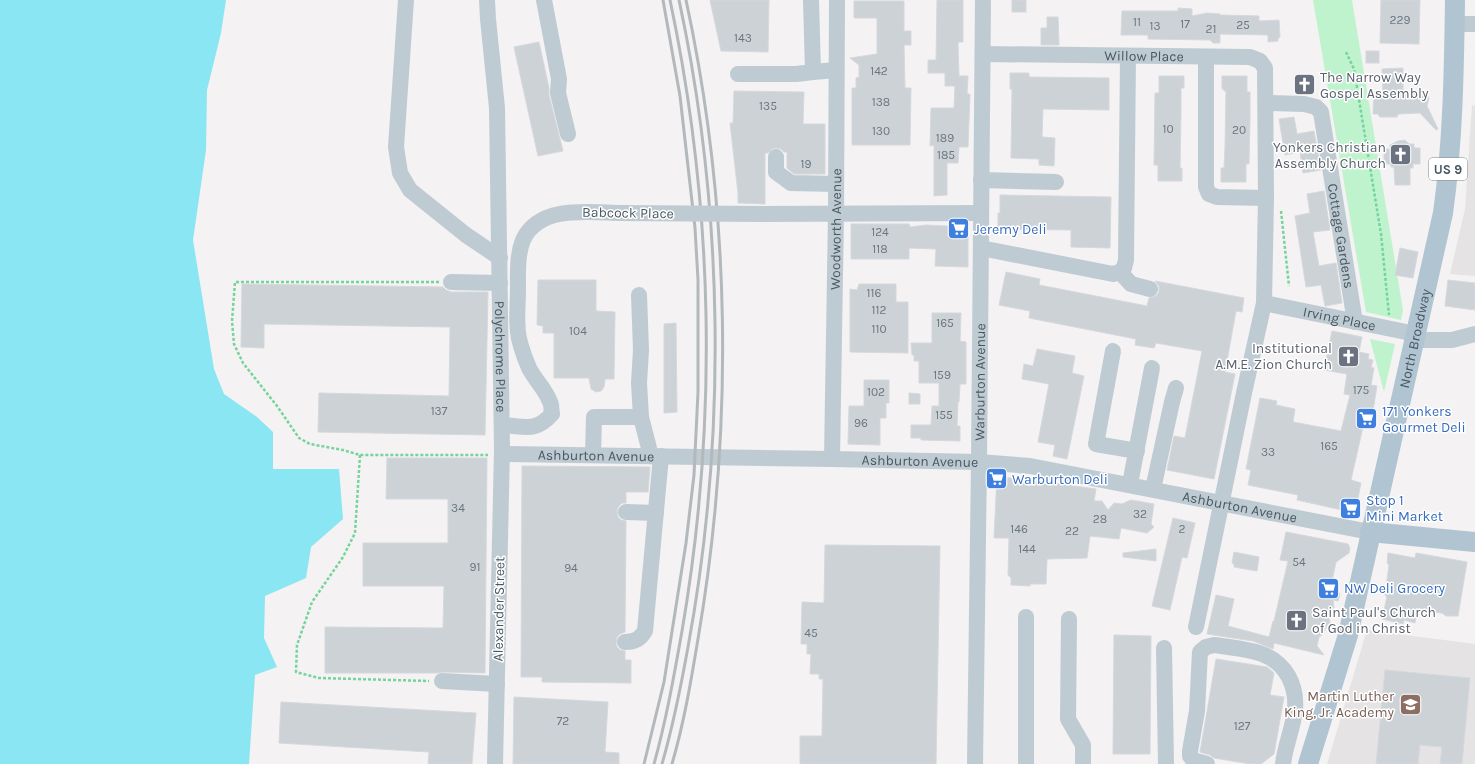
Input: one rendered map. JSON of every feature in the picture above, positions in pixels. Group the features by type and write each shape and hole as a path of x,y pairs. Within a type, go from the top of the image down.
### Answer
{"main road":[{"name":"North Broadway","path":"1308,764 1343,654 1443,213 1452,121 1455,0"},
{"name":"Ashburton Avenue","path":"1370,532 1475,542"}],"street":[{"path":"406,0 396,147 400,172 410,190 466,235 500,258"},
{"name":"Polychrome Place","path":"487,0 497,108 502,454"},
{"path":"544,0 559,80 558,93 568,134"},
{"path":"811,0 813,72"},
{"name":"Woodworth Avenue","path":"832,459 836,214 837,0"},
{"name":"Warburton Avenue","path":"975,764 983,0"},
{"path":"1455,24 1475,24"},
{"name":"Willow Place","path":"983,54 1250,57 1260,61 1265,68 1266,198 1264,303 1196,628"},
{"path":"981,248 1113,274 1120,272 1124,268 1126,260 1128,56"},
{"path":"1206,57 1206,187 1209,194 1217,197 1266,198"},
{"path":"738,74 796,74 836,70"},
{"name":"Cottage Gardens","path":"1266,103 1304,104 1316,107 1321,112 1354,322"},
{"path":"776,158 776,172 791,183 836,184"},
{"path":"981,180 1056,182"},
{"name":"Babcock Place","path":"502,425 533,428 544,423 552,414 551,402 529,367 520,343 518,326 518,260 523,241 528,233 539,222 553,215 569,212 761,214 981,213"},
{"path":"1120,272 1131,284 1150,289"},
{"path":"451,282 500,282"},
{"path":"625,642 640,639 645,631 656,513 656,456 641,417 639,383 641,350 640,295"},
{"name":"Irving Place","path":"1264,303 1391,329 1415,337 1452,340 1475,334"},
{"path":"501,327 518,326"},
{"path":"1113,351 1096,444 1137,451"},
{"path":"1130,484 1152,368"},
{"path":"1153,489 1176,388"},
{"path":"593,455 594,416 641,417"},
{"name":"Ashburton Avenue","path":"502,454 979,462 1030,466 1130,484 1370,532"},
{"name":"Alexander Street","path":"495,764 502,454"},
{"path":"626,512 656,513"},
{"path":"1026,617 1026,764"},
{"path":"1069,619 1068,719 1083,745 1084,764"},
{"path":"1207,764 1193,760 1190,756 1190,751 1197,711 1200,652 1206,647 1214,644 1262,654 1276,661 1286,671 1291,679 1295,693 1294,711 1283,764"},
{"path":"1164,648 1166,764"},
{"path":"437,681 497,684"}],"path":[{"path":"1346,52 1354,69 1381,234 1391,329"},
{"path":"451,282 235,282 232,321 234,344 243,363 277,406 299,438 310,444 343,450 360,456 489,455 489,462"},
{"path":"360,456 355,533 343,556 312,602 297,645 296,672 319,678 437,681"}],"shaded area":[{"path":"1472,105 1475,106 1475,276 1450,274 1465,209"},
{"name":"Martin Luther King, Jr. Academy","path":"1367,630 1475,644 1475,764 1327,764"}],"green space":[{"path":"1313,0 1352,0 1403,310 1401,320 1366,312"},
{"path":"1370,339 1395,344 1384,392"}],"water":[{"path":"0,0 226,0 221,33 207,90 206,150 193,240 214,369 224,394 257,417 273,432 273,469 339,469 343,519 311,547 306,578 265,596 264,638 277,667 255,675 249,764 0,764"}],"building":[{"path":"710,0 769,0 768,52 721,51"},
{"path":"937,0 963,0 963,42 959,42 958,44 959,76 968,76 967,94 970,94 968,147 959,147 958,163 947,163 947,195 934,196 934,145 930,146 931,108 954,108 955,86 945,86 945,73 928,73 928,60 936,60"},
{"path":"1012,0 1026,0 1026,12 1012,12"},
{"path":"1381,0 1420,0 1419,44 1380,43"},
{"path":"854,1 904,1 904,31 911,31 911,45 904,45 905,88 911,88 910,145 852,145 852,88 856,88 856,78 859,77 859,65 850,58 877,54 877,18 854,18"},
{"path":"1178,8 1192,9 1192,16 1207,13 1220,15 1259,16 1259,21 1279,20 1280,37 1278,38 1278,41 1268,42 1268,35 1220,34 1220,43 1213,43 1210,40 1148,39 1148,35 1121,35 1122,11 1178,11"},
{"path":"1047,17 1058,17 1059,45 1041,45 1041,28 1047,28"},
{"path":"539,42 549,88 549,95 563,151 538,156 514,47"},
{"path":"1366,51 1379,51 1379,63 1366,63"},
{"path":"1403,68 1403,93 1426,93 1429,98 1427,106 1438,129 1436,130 1420,113 1398,114 1397,117 1380,117 1378,114 1373,114 1374,92 1383,93 1382,69"},
{"path":"1010,73 1029,73 1029,77 1109,78 1109,110 1043,109 1042,137 1055,138 1054,166 1039,165 1039,159 1011,158 1012,89 1010,89"},
{"path":"1159,76 1184,76 1184,88 1181,88 1180,168 1182,168 1182,181 1158,181 1158,165 1154,165 1155,93 1159,93"},
{"path":"1222,76 1247,76 1247,92 1250,92 1250,120 1249,164 1246,164 1246,182 1221,182 1221,168 1224,168 1226,91 1222,89"},
{"path":"734,91 804,92 803,124 825,124 825,174 794,174 787,168 787,152 776,148 772,149 768,153 765,153 765,204 738,203 730,123 733,123"},
{"path":"1294,117 1297,134 1314,131 1321,170 1303,173 1300,152 1285,155 1279,119"},
{"path":"1405,140 1409,144 1414,144 1414,148 1420,148 1420,164 1413,164 1413,168 1410,168 1410,185 1395,185 1394,167 1391,167 1391,164 1384,164 1384,149 1390,149 1390,145 1398,141"},
{"path":"1324,191 1330,230 1313,232 1319,266 1336,263 1342,303 1325,306 1321,285 1306,287 1295,216 1310,213 1307,194"},
{"path":"1000,195 1111,197 1110,248 1071,247 1071,230 998,229"},
{"path":"851,224 909,224 910,227 926,225 968,227 968,267 935,266 936,249 909,248 909,259 851,259"},
{"path":"1400,248 1418,252 1413,278 1395,275"},
{"path":"1006,272 1040,279 1039,285 1147,306 1149,298 1156,296 1159,292 1159,286 1155,281 1244,298 1242,312 1236,311 1225,372 1235,374 1214,479 1167,470 1174,436 1185,438 1202,351 1156,343 1154,348 1135,345 1136,339 1029,318 1030,311 999,305"},
{"path":"538,280 596,280 596,311 615,312 614,379 605,379 604,387 601,391 596,392 591,389 589,378 554,378 554,333 543,333 543,326 537,325"},
{"path":"1448,280 1475,283 1475,310 1445,306"},
{"path":"242,284 443,287 451,292 488,292 485,435 318,432 319,393 449,396 450,327 264,324 264,348 241,347"},
{"path":"859,284 896,284 896,302 908,302 908,353 850,352 850,289 857,290"},
{"path":"932,313 961,313 960,341 966,342 966,384 960,384 958,402 957,426 960,426 960,441 921,440 921,438 911,438 911,425 931,425 932,406 939,406 939,383 919,383 919,361 914,361 911,343 932,343"},
{"path":"676,323 677,412 664,413 664,324"},
{"path":"1332,331 1362,337 1359,352 1369,354 1368,359 1373,360 1371,367 1374,368 1371,385 1377,386 1370,429 1363,427 1351,480 1361,483 1355,513 1297,500 1298,495 1248,485 1251,470 1246,469 1260,398 1277,401 1276,405 1295,409 1293,422 1341,431 1350,395 1344,394 1347,374 1324,370"},
{"path":"1037,349 1075,356 1072,373 1084,376 1067,459 1053,456 1055,445 1038,442 1049,384 1022,379 1024,364 1033,366"},
{"path":"864,380 889,380 889,403 886,403 886,418 880,418 880,445 848,444 849,406 864,406"},
{"path":"909,393 920,394 920,404 909,404"},
{"path":"387,458 487,458 485,673 325,673 325,627 443,628 444,586 363,586 363,543 448,543 448,499 386,499"},
{"path":"522,466 650,467 648,492 626,492 626,503 622,503 618,507 617,511 618,517 621,520 626,521 625,632 617,637 616,643 620,650 625,651 625,660 631,660 631,683 542,682 542,677 521,677"},
{"path":"997,476 1096,489 1094,501 1102,501 1108,510 1114,503 1122,504 1131,500 1154,504 1151,524 1154,527 1147,533 1121,528 1119,539 1090,536 1087,558 1047,559 1046,584 1030,584 1030,586 1011,585 1011,578 1008,575 1009,538 994,538"},
{"path":"1173,518 1195,523 1187,558 1182,557 1170,610 1152,606"},
{"path":"1286,532 1348,544 1350,548 1349,553 1336,562 1332,581 1340,594 1338,601 1333,600 1334,608 1331,610 1329,617 1330,623 1319,637 1317,646 1324,655 1274,643 1273,649 1253,641 1207,634 1216,595 1234,599 1228,626 1269,637 1288,561 1280,560"},
{"path":"825,545 940,546 936,764 800,764 800,736 822,736 823,679 819,679 819,674 810,674 811,654 807,654 807,644 801,644 802,602 824,603"},
{"path":"1156,549 1156,561 1123,557 1123,553"},
{"path":"1234,552 1259,557 1257,571 1234,567 1234,564 1232,563"},
{"path":"1388,553 1415,558 1416,553 1467,562 1458,616 1446,616 1442,613 1417,610 1415,623 1404,620 1403,624 1382,619 1387,597 1385,595 1389,565 1387,563"},
{"path":"1114,635 1151,636 1150,754 1113,754"},
{"path":"1216,659 1267,667 1274,673 1270,695 1284,697 1274,754 1261,764 1250,764 1214,758 1200,752"},
{"path":"1385,670 1470,678 1462,764 1440,764 1442,747 1420,745 1418,764 1376,764"},
{"path":"514,697 608,702 605,752 619,753 619,764 513,764"},
{"path":"281,702 476,713 472,764 428,764 429,752 279,743"}],"railway":[{"path":"644,764 664,682 686,543 694,475 698,392 698,280 695,228 680,96 663,0"},
{"path":"654,764 676,665 694,552 702,473 706,394 706,315 703,236 696,157 685,78 670,0"},
{"path":"662,764 683,676 701,567 709,486 714,405 715,323 712,241 705,160 694,79 679,0"},
{"path":"672,764 690,686 710,560 718,480 722,399 722,319 719,238 712,158 701,79 686,0"}],"place":[{"name":"The Narrow Way Gospel Assembly","path":"1304,85"},
{"name":"Yonkers Christian Assembly Church","path":"1401,155"},
{"name":"Jeremy Deli","path":"959,229"},
{"name":"Institutional A.M.E. Zion Church","path":"1348,356"},
{"name":"171 Yonkers Gourmet Deli","path":"1366,419"},
{"name":"Warburton Deli","path":"997,479"},
{"name":"Stop 1 Mini Market","path":"1351,508"},
{"name":"NW Deli Grocery","path":"1329,588"},
{"name":"Saint Paul's Church of God in Christ","path":"1296,620"},
{"name":"Martin Luther King, Jr. Academy","path":"1410,704"}]}
